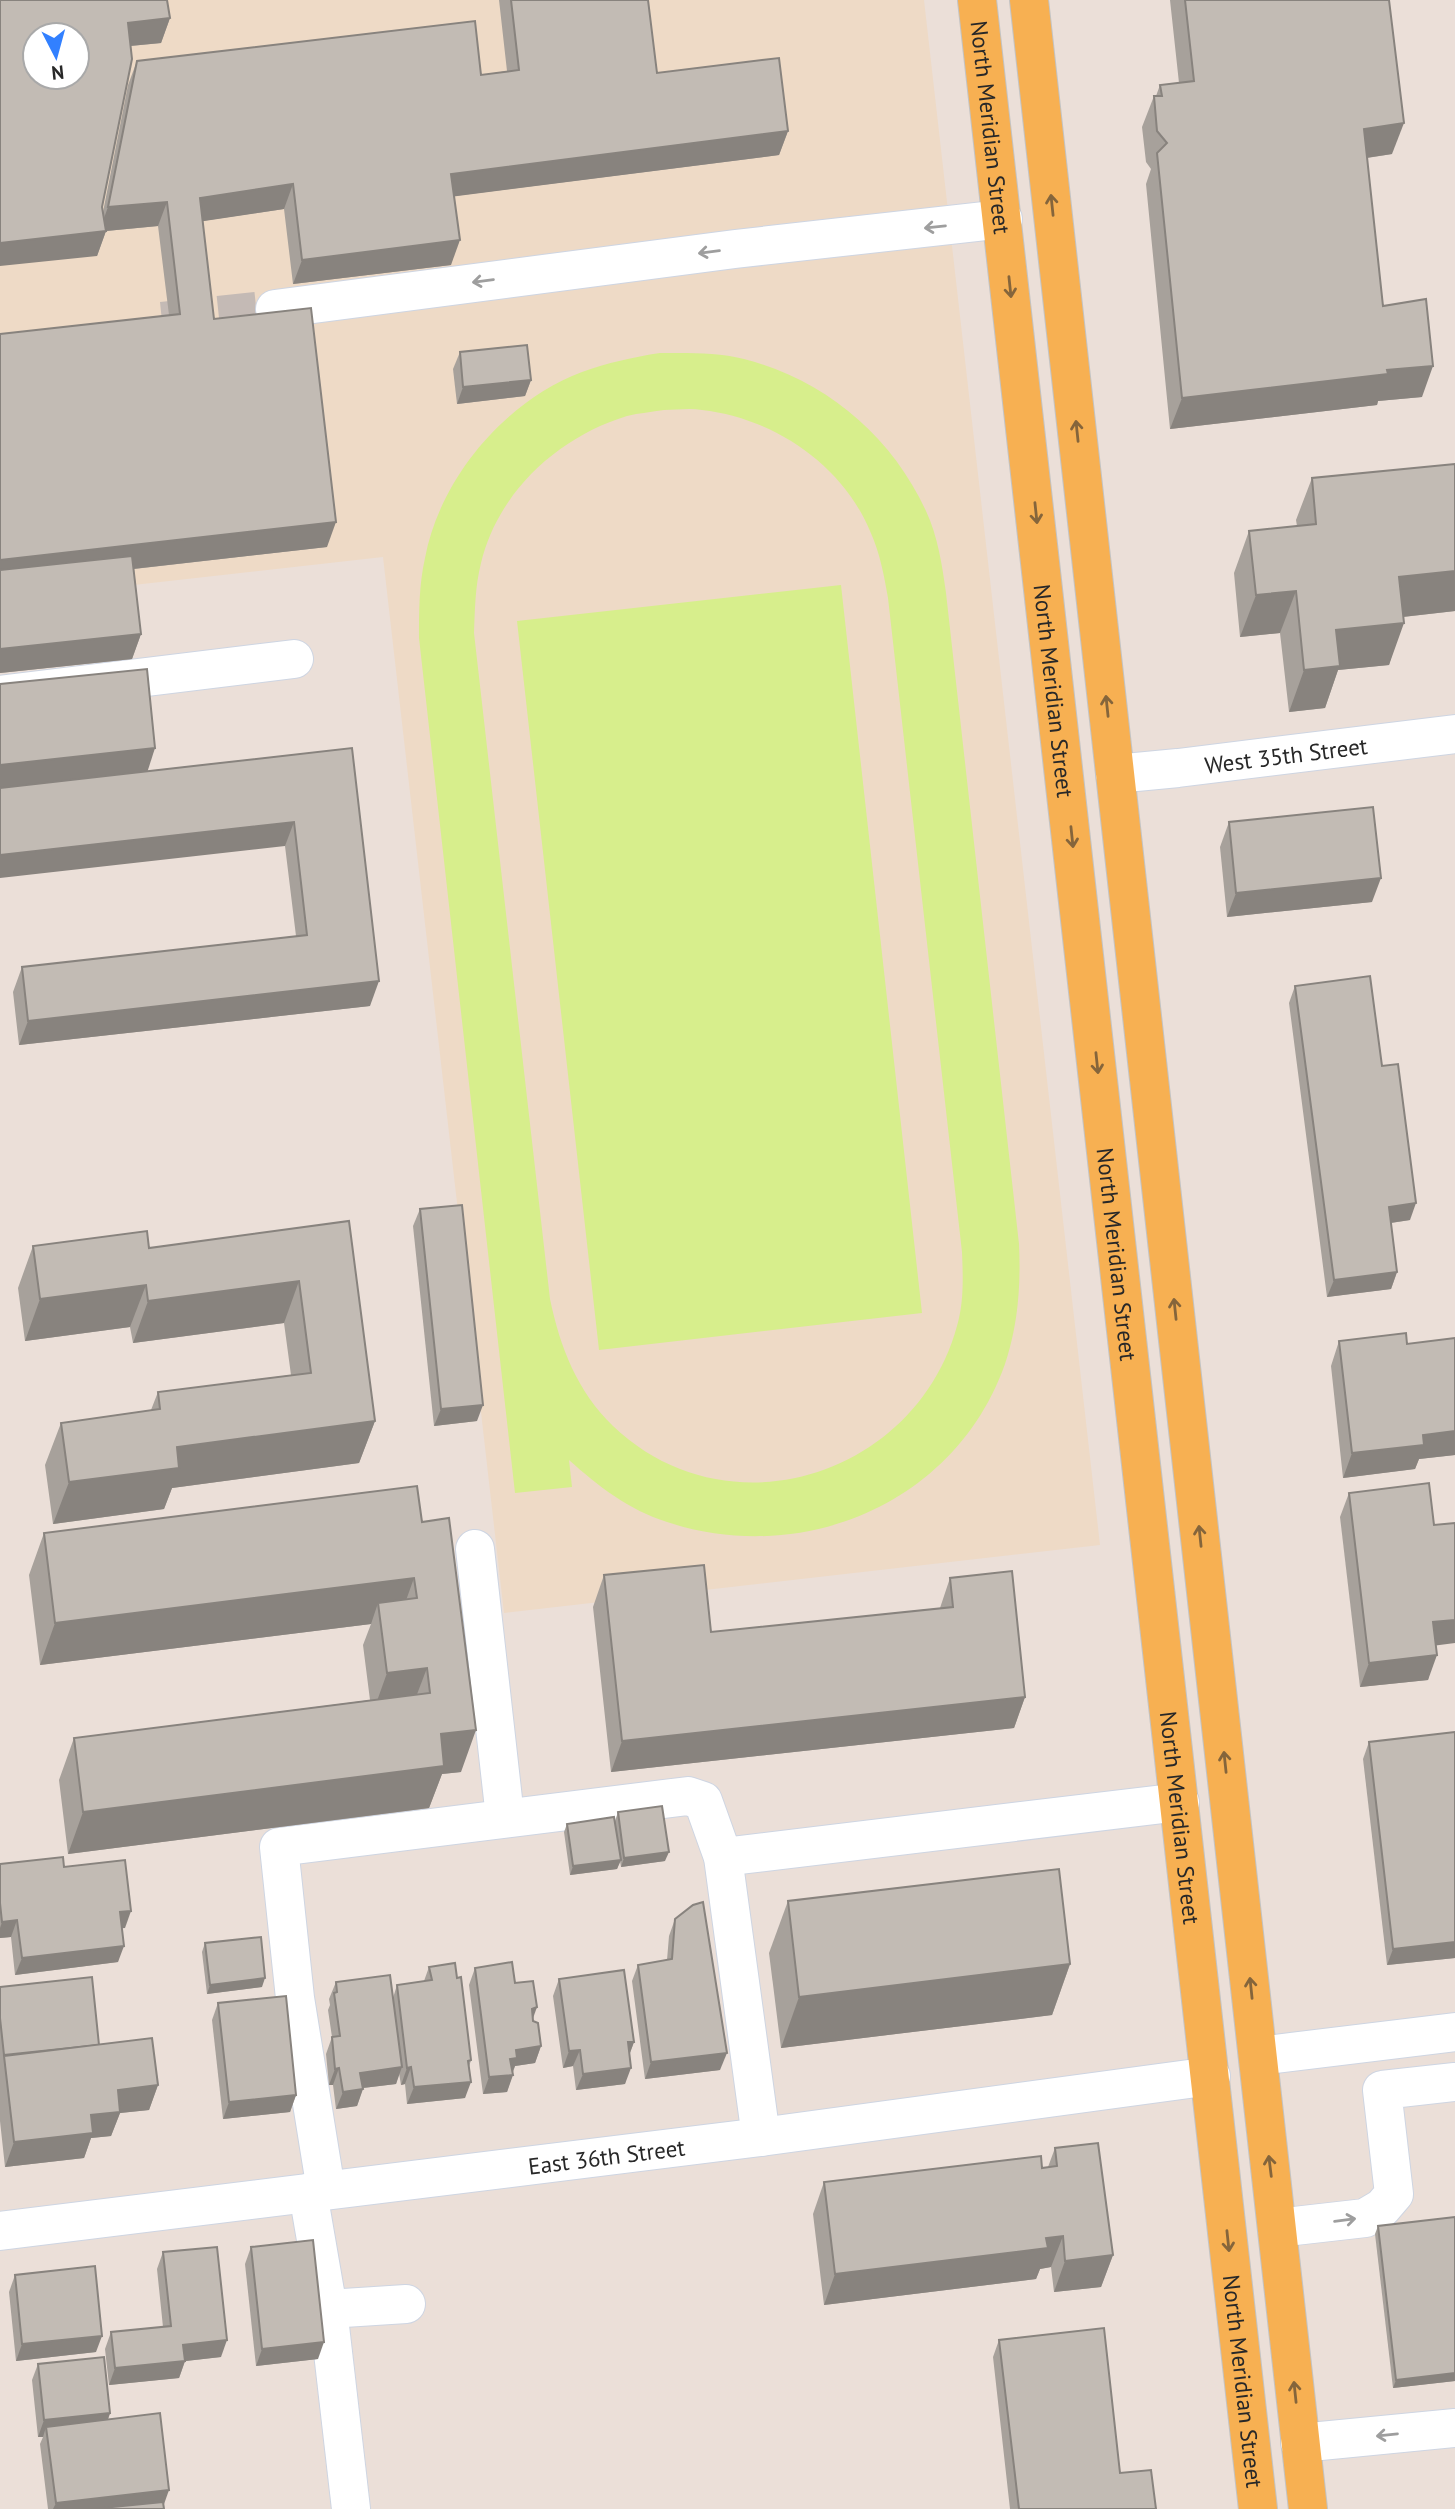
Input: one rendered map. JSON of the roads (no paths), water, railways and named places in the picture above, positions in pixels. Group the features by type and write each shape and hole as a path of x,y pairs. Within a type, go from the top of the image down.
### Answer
{"main road":[{"name":"North Meridian Street","path":"978,0 1258,2509"},
{"path":"1029,0 1308,2509"}],"street":[{"path":"275,309 735,249 1003,219"},
{"path":"0,695 294,659"},
{"name":"West 35th Street","path":"1115,774 1455,734"},
{"path":"475,1549 505,1817"},
{"path":"351,2509 279,1847 688,1796 703,1801 723,1857 761,2137"},
{"path":"723,1857 1180,1802"},
{"path":"1258,2056 1455,2032"},
{"name":"East 36th Street","path":"0,2231 761,2137 1211,2076"},
{"path":"1277,2228 1365,2218 1382,2208 1394,2194 1382,2090 1455,2082"},
{"path":"328,2309 406,2304"},
{"path":"1300,2443 1455,2428"}],"tunnel":[{"path":"162,321 275,309"}]}
